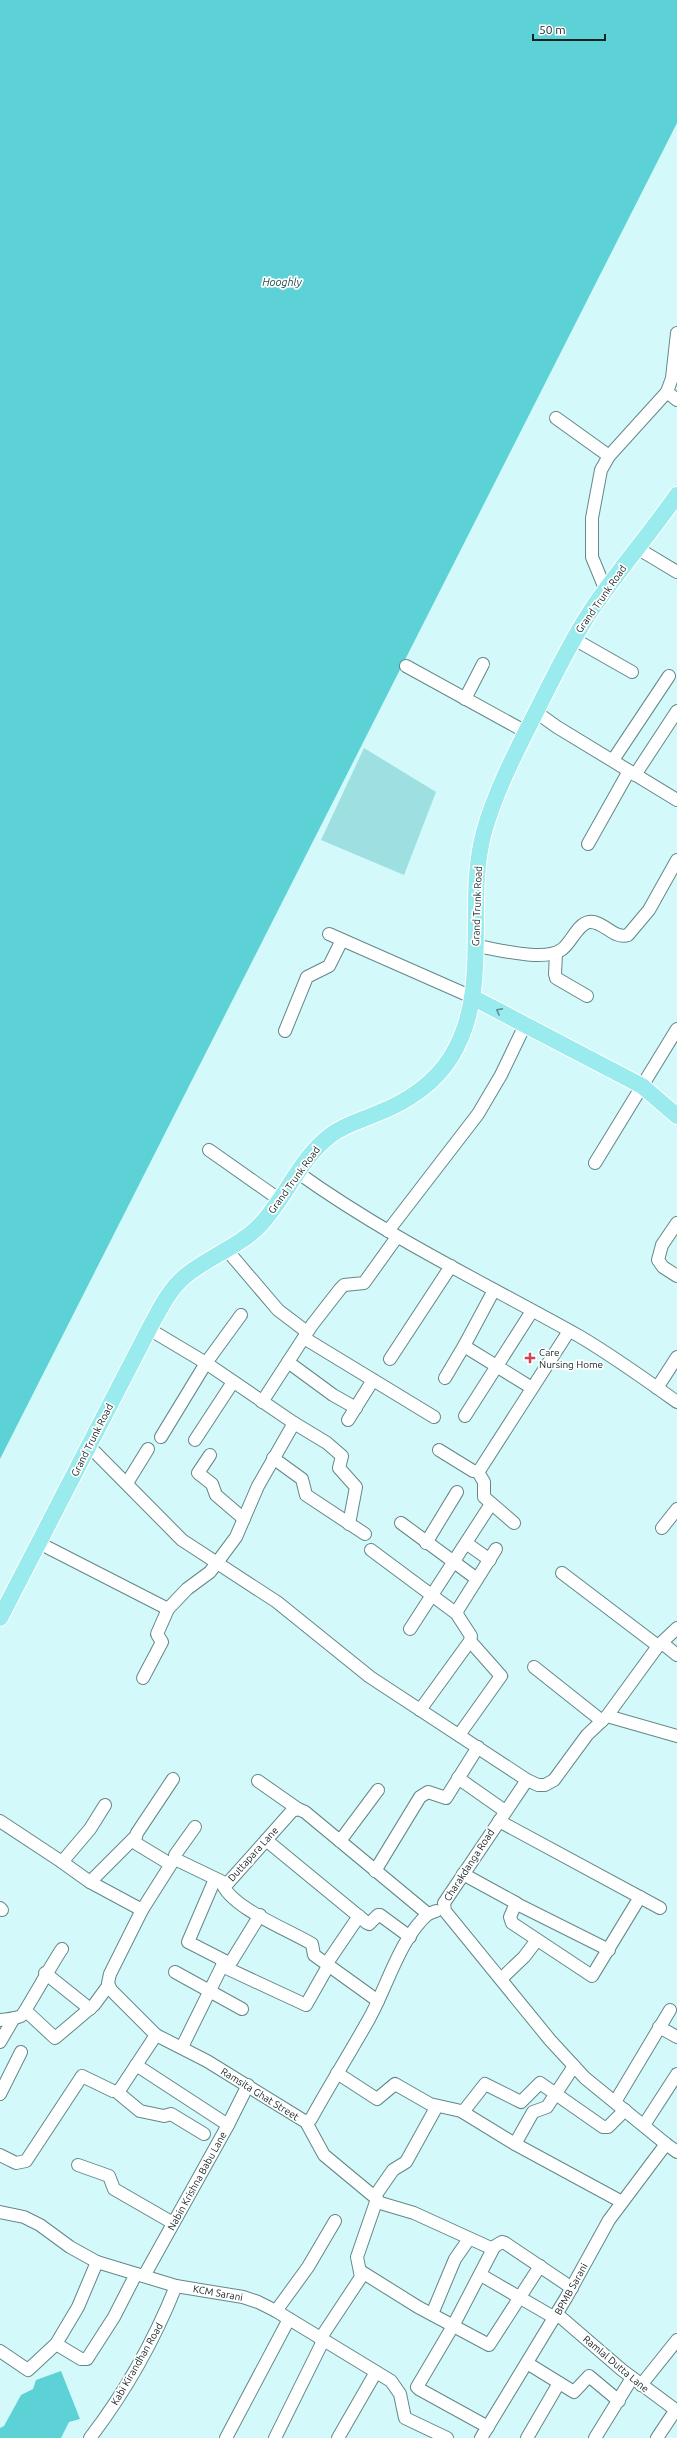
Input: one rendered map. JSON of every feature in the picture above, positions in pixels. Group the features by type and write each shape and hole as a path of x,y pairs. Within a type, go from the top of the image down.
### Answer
{"main road":[{"name":"Grand Trunk Road","path":"0,1618 149,1329 165,1301 180,1282 194,1269 252,1232 280,1200 297,1172 321,1143 334,1132 405,1100 439,1072 458,1043 472,997 476,946 478,874 483,834 526,732 574,639 606,591 677,495"},
{"path":"472,997 642,1086 677,1116"}],"street":[{"path":"606,591 592,557 592,518 600,476 608,456 667,392 672,378 677,332"},
{"path":"667,392 677,400"},
{"path":"556,418 608,456"},
{"path":"637,548 677,572"},
{"path":"574,639 632,672"},
{"path":"465,699 482,664"},
{"path":"406,666 526,732"},
{"path":"613,760 669,676"},
{"path":"588,844 632,773 677,711"},
{"path":"536,712 557,727 677,800"},
{"path":"476,946 551,955 568,945 587,922 600,924 619,935 628,935 649,910 677,860"},
{"path":"329,934 472,997"},
{"path":"285,1031 308,977 329,966 342,940"},
{"path":"556,953 554,974 556,978 586,996"},
{"path":"262,1402 305,1335 340,1288 364,1283 393,1234 478,1114 502,1075 525,1025"},
{"path":"595,1163 677,1029"},
{"path":"209,1150 280,1200"},
{"path":"297,1172 341,1204 568,1331 677,1402"},
{"path":"677,1222 662,1245 658,1260 663,1267 677,1276"},
{"path":"226,1249 278,1310 305,1335 373,1380 434,1417"},
{"path":"390,1359 451,1266"},
{"path":"445,1378 494,1290"},
{"path":"465,1416 532,1311"},
{"path":"161,1437 206,1363 241,1315"},
{"path":"149,1329 206,1363 262,1402 327,1443 342,1456 339,1468 353,1482 356,1489 349,1524"},
{"path":"478,1472 568,1331"},
{"path":"464,1346 532,1388"},
{"path":"657,1388 676,1361"},
{"path":"288,1362 334,1395 356,1408"},
{"path":"348,1420 373,1380"},
{"path":"195,1440 233,1382"},
{"path":"142,1678 162,1642 157,1634 168,1609 187,1589 210,1572 236,1537 258,1486 294,1423"},
{"path":"89,1446 127,1483 173,1532 277,1602 370,1677 527,1780 538,1785 545,1785 554,1780 587,1735 605,1718 660,1644 677,1628"},
{"path":"127,1483 148,1449"},
{"path":"439,1450 473,1471 478,1472 484,1482 484,1497 514,1522"},
{"path":"210,1455 198,1473 212,1484 216,1495 244,1519"},
{"path":"273,1458 302,1479 306,1495 365,1534"},
{"path":"426,1543 457,1492"},
{"path":"410,1629 491,1504"},
{"path":"662,1528 677,1510"},
{"path":"401,1523 426,1543 477,1579"},
{"path":"39,1542 168,1609"},
{"path":"466,1543 490,1560"},
{"path":"457,1614 496,1549"},
{"path":"371,1550 457,1614 471,1636 470,1641 420,1710"},
{"path":"562,1573 677,1655"},
{"path":"458,1735 501,1676 470,1641"},
{"path":"534,1667 605,1718 677,1736"},
{"path":"375,1870 424,1793 430,1792 446,1798 478,1747"},
{"path":"458,1778 502,1816 660,1908"},
{"path":"90,1882 136,1836 173,1779"},
{"name":"Charakdanga Road","path":"527,1780 463,1874 443,1907 550,2040 574,2066 615,2102 677,2152"},
{"path":"258,1781 298,1809 428,1914 443,1907"},
{"path":"340,1842 378,1790"},
{"path":"62,1862 85,1836 105,1805"},
{"name":"Duttapara Lane","path":"136,1836 136,1844 218,1881 229,1882 292,1811 298,1809"},
{"path":"0,1821 90,1882 142,1910"},
{"path":"26,2011 54,2038 90,2009 108,1986 110,1974 142,1910 173,1862 175,1855 195,1827"},
{"path":"266,1840 370,1924 378,1915 380,1915 410,1937"},
{"path":"463,1874 517,1904 609,1950"},
{"path":"359,1916 327,1963 327,1968 305,2006 225,1965 188,1942 218,1881 228,1894 260,1915 312,1944 313,1953 327,1963 378,2001"},
{"path":"517,1904 510,1917 511,1922 592,1976 640,1897"},
{"name":"Ramsita Ghat Street","path":"108,1986 156,2035 182,2047 248,2085 306,2122 311,2119 378,2001 417,1925 428,1914"},
{"path":"182,2047 209,1992 225,1965 260,1915"},
{"path":"501,1979 524,1957 537,1940"},
{"path":"0,2020 14,2018 26,2011 46,1973 62,1949"},
{"path":"175,1972 242,2009"},
{"path":"46,1973 90,2009"},
{"path":"615,2102 670,2010"},
{"path":"0,2042 14,2018"},
{"path":"660,2027 677,2037"},
{"path":"117,2092 156,2035"},
{"path":"0,2094 22,2052"},
{"path":"136,2065 228,2125"},
{"path":"515,2144 533,2112 546,2107 574,2066"},
{"path":"337,2073 376,2099 395,2084 437,2106 463,2112 515,2144 622,2202"},
{"path":"644,2125 677,2074"},
{"path":"0,2155 16,2163 26,2161 82,2076 117,2092 140,2111 164,2116 171,2114 204,2134"},
{"path":"463,2112 487,2084 520,2102 523,2101 540,2083 603,2128 608,2127 625,2110"},
{"name":"Nabin Krishna Babu Lane","path":"56,2344 81,2359 87,2359 173,2223 228,2125 248,2085"},
{"path":"437,2106 406,2162 393,2170 376,2199 356,2263 362,2272 453,2326 490,2345 540,2266"},
{"path":"306,2122 324,2155 376,2199 414,2213 469,2239 492,2248"},
{"name":"BPMB Sarani","path":"481,2438 556,2316 610,2220 666,2144"},
{"path":"78,2165 109,2176 114,2189 173,2223"},
{"name":"KCM Sarani","path":"0,2212 24,2217 40,2225 70,2247 97,2262 176,2286 243,2297 276,2311 321,2340 376,2372 397,2388 402,2400 405,2418 447,2438"},
{"path":"276,2311 308,2268 335,2221"},
{"path":"432,2314 455,2260 469,2239"},
{"path":"492,2248 502,2242 505,2243 572,2288"},
{"path":"488,2427 417,2388 493,2252 492,2248"},
{"path":"0,2351 28,2370 56,2344 78,2307 97,2262"},
{"path":"275,2438 321,2340 360,2280 362,2272"},
{"name":"Ramlal Dutta Lane","path":"480,2275 556,2316 637,2382 676,2411"},
{"name":"Kabi Kirandhan Road","path":"90,2438 129,2384 159,2327 176,2286"},
{"path":"226,2438 289,2319"},
{"path":"595,2438 619,2401 677,2340"},
{"path":"528,2363 558,2383 575,2392 589,2376 619,2401"},
{"path":"338,2438 376,2372"},
{"path":"527,2438 558,2383"},
{"path":"657,2438 676,2411"}],"shaded area":[{"path":"364,748 436,792 404,875 321,840"}],"water":[{"name":"Hooghly","path":"0,0 677,0 677,123 0,1459"},
{"path":"61,2371 80,2419 69,2422 61,2438 0,2438 0,2428 4,2426 21,2395 33,2389 36,2380"}],"place":[{"name":"Care Nursing Home","path":"530,1358"}]}
